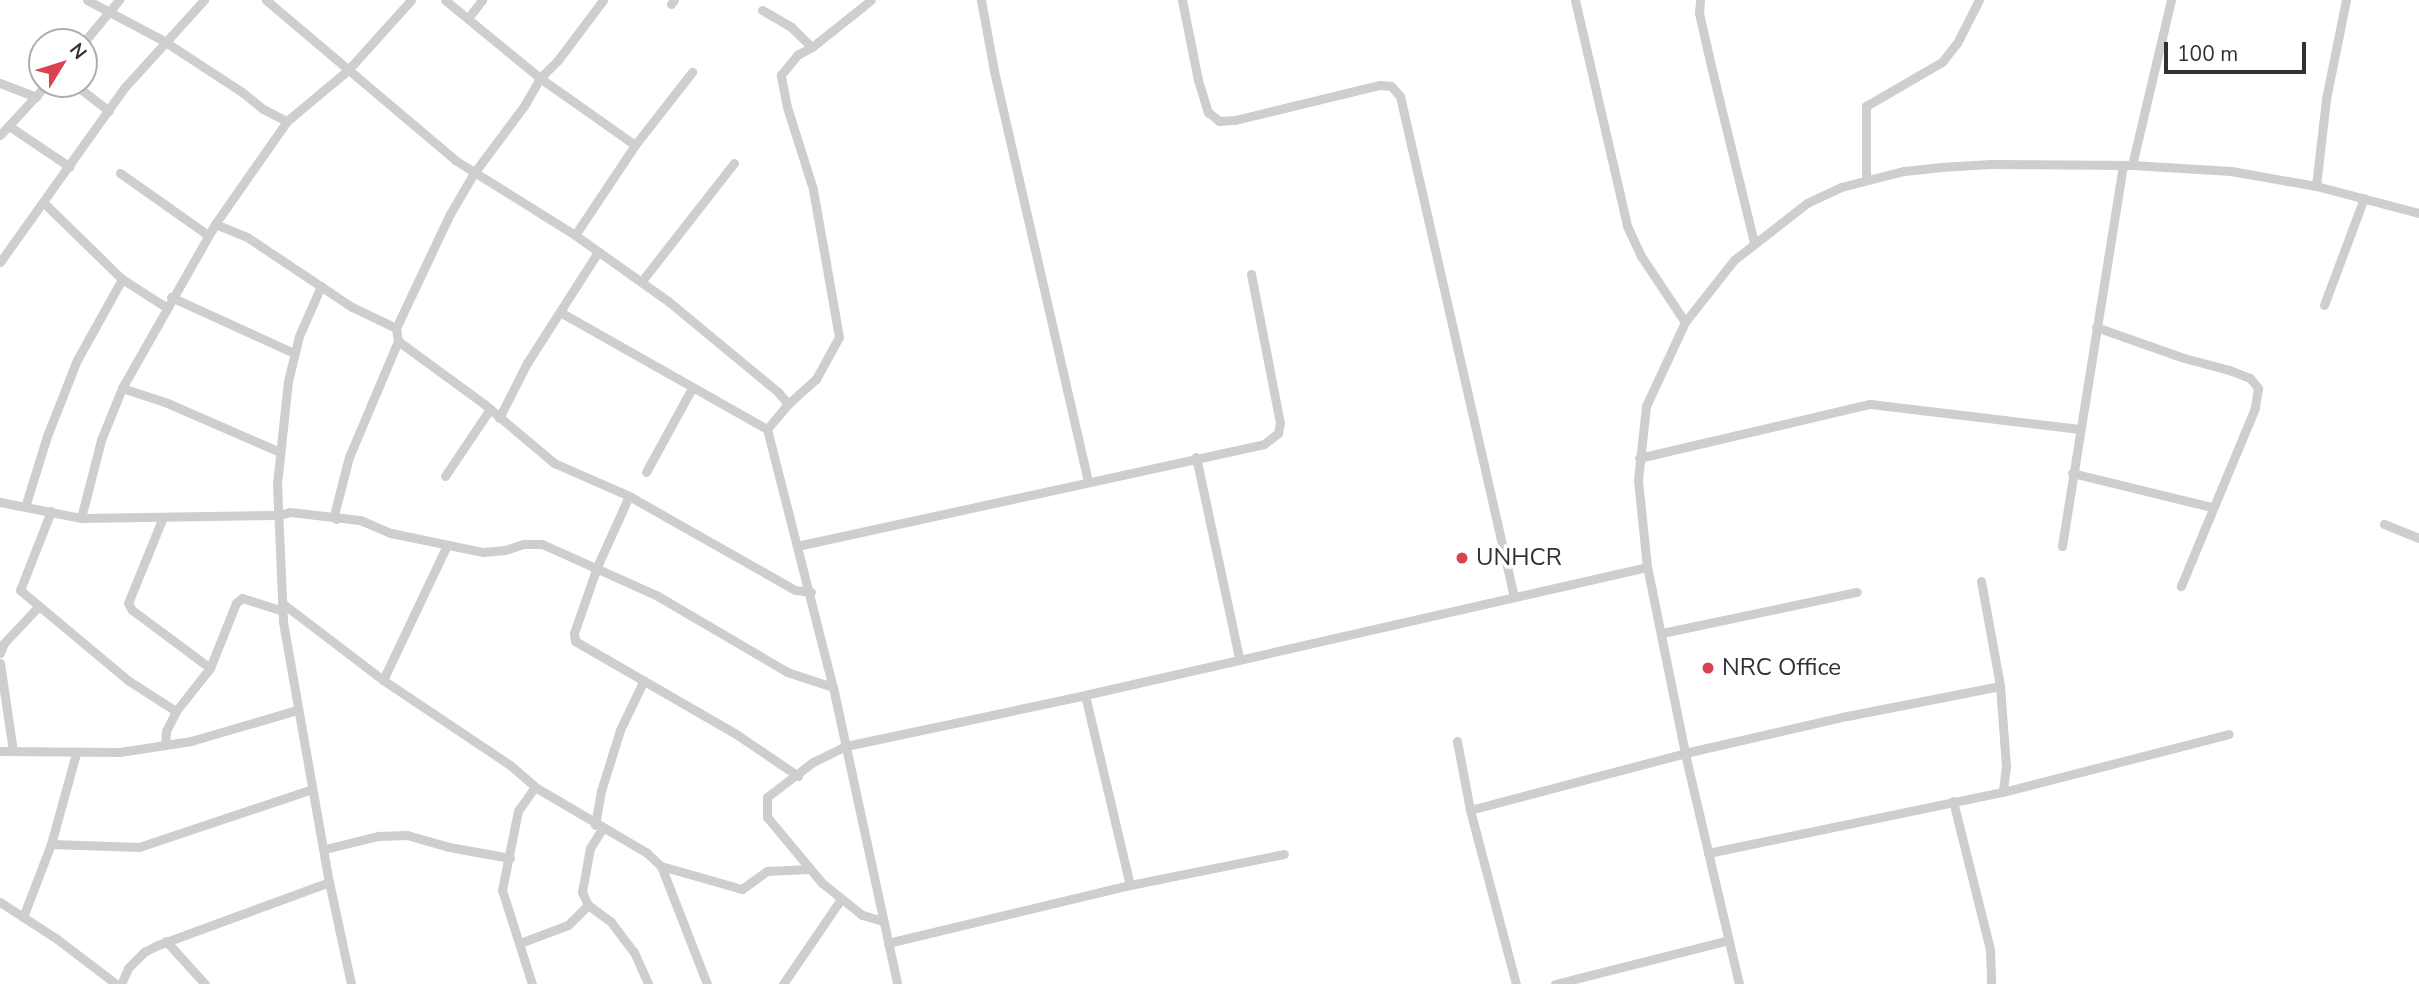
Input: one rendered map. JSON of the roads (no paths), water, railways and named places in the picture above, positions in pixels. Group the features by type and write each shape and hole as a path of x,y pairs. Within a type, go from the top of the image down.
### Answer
{"street":[{"path":"87,0 164,41 242,92 263,110 287,121"},
{"path":"95,28 119,0"},
{"path":"0,261 109,111 164,41 204,0"},
{"path":"266,0 474,173 575,235 641,282 778,392 788,404"},
{"path":"81,518 101,440 122,388 171,297 215,224 287,121 348,70 411,0"},
{"path":"445,0 540,78 635,145"},
{"path":"468,18 482,0"},
{"path":"336,519 334,515 349,457 398,341 396,328 416,282 474,173 524,106 540,78 558,60 603,0"},
{"path":"767,429 788,404 816,379 839,337 813,189 787,107 781,75 797,55 812,47 871,0"},
{"path":"981,0 1088,480"},
{"path":"1182,0 1198,79 1208,112 1219,121 1235,120 1380,85 1391,86 1400,96 1514,597"},
{"path":"1575,0 1627,226 1641,256 1685,322"},
{"path":"1700,0 1699,13 1709,58 1754,242"},
{"path":"1866,180 1866,106 1942,62 1957,43 1979,0"},
{"path":"2062,546 2072,473 2096,347 2096,327 2127,165 2171,0"},
{"path":"2316,186 2326,99 2346,0"},
{"path":"762,10 791,27 812,47"},
{"path":"575,235 635,145 692,72"},
{"path":"0,83 28,94"},
{"path":"0,135 35,98"},
{"path":"92,98 109,111"},
{"path":"9,126 70,167"},
{"path":"641,282 734,163"},
{"path":"1739,984 1685,753 1647,567 1638,480 1646,405 1685,322 1703,295 1754,242 1807,203 1866,180 1903,171 1991,164 2127,165 2231,171 2316,186 2419,213"},
{"path":"120,173 208,235"},
{"path":"2324,305 2364,198"},
{"path":"44,203 122,279 166,307"},
{"path":"215,224 247,237 352,307 396,328"},
{"path":"499,418 527,363 598,252"},
{"path":"797,546 1088,480 1264,444 1278,433 1280,422 1251,274"},
{"path":"25,507 63,392 94,325 122,279"},
{"path":"321,286 294,354 288,380 277,484 283,607 297,710 351,984"},
{"path":"171,297 294,354"},
{"path":"560,312 767,429 811,592 897,984"},
{"path":"2096,327 2184,358 2229,370 2250,378 2258,388 2255,408 2181,586"},
{"path":"398,341 490,409 554,463 629,496 769,577 795,590 811,592"},
{"path":"122,388 165,402 280,452"},
{"path":"646,472 692,388"},
{"path":"1639,458 1870,404 2080,429"},
{"path":"445,476 490,409"},
{"path":"1196,457 1239,658"},
{"path":"2072,473 2212,507"},
{"path":"629,496 597,567 574,634 575,641 736,734 799,776"},
{"path":"0,502 81,518 279,515 290,512 360,520 391,533 483,552 505,550 524,544 542,544 656,595 787,672 833,687"},
{"path":"51,511 20,590 129,681 176,711"},
{"path":"163,517 128,603 132,610 210,668"},
{"path":"2384,524 2419,538"},
{"path":"383,680 447,545"},
{"path":"883,921 862,915 841,899 808,869 767,817 765,807 768,797 799,776 813,762 846,746 1085,695 1647,567"},
{"path":"1981,581 2000,686 2006,766 2003,792"},
{"path":"1662,634 1857,592"},
{"path":"165,745 166,731 176,711 210,668 236,603 242,598 283,607 383,680 510,765 536,787 598,827 647,853 661,866 707,984"},
{"path":"0,653 4,643 39,606"},
{"path":"0,663 13,751"},
{"path":"643,682 620,730 601,791 598,827 590,848 582,892 588,905 611,922 634,952 648,984"},
{"path":"1470,810 1685,753 1847,716 2000,686"},
{"path":"1085,695 1130,885"},
{"path":"0,751 120,752 165,745 297,710"},
{"path":"1708,853 2003,792 2230,734"},
{"path":"1457,741 1470,810 1516,984"},
{"path":"23,917 51,844 76,752"},
{"path":"532,984 502,890 518,811 536,787"},
{"path":"51,844 139,847 313,789"},
{"path":"1953,801 1990,949 1992,984"},
{"path":"326,849 378,836 407,835 449,847 510,858"},
{"path":"888,943 1130,885 1284,854"},
{"path":"661,866 742,888 767,871 808,869"},
{"path":"0,902 118,984 128,968 144,952 166,941 329,882"},
{"path":"783,984 841,899"},
{"path":"520,943 569,925 588,905"},
{"path":"1555,984 1729,940"},
{"path":"166,941 205,984"}],"place":[{"name":"UNHCR","path":"1462,558"},
{"name":"NRC Office","path":"1708,668"}]}
